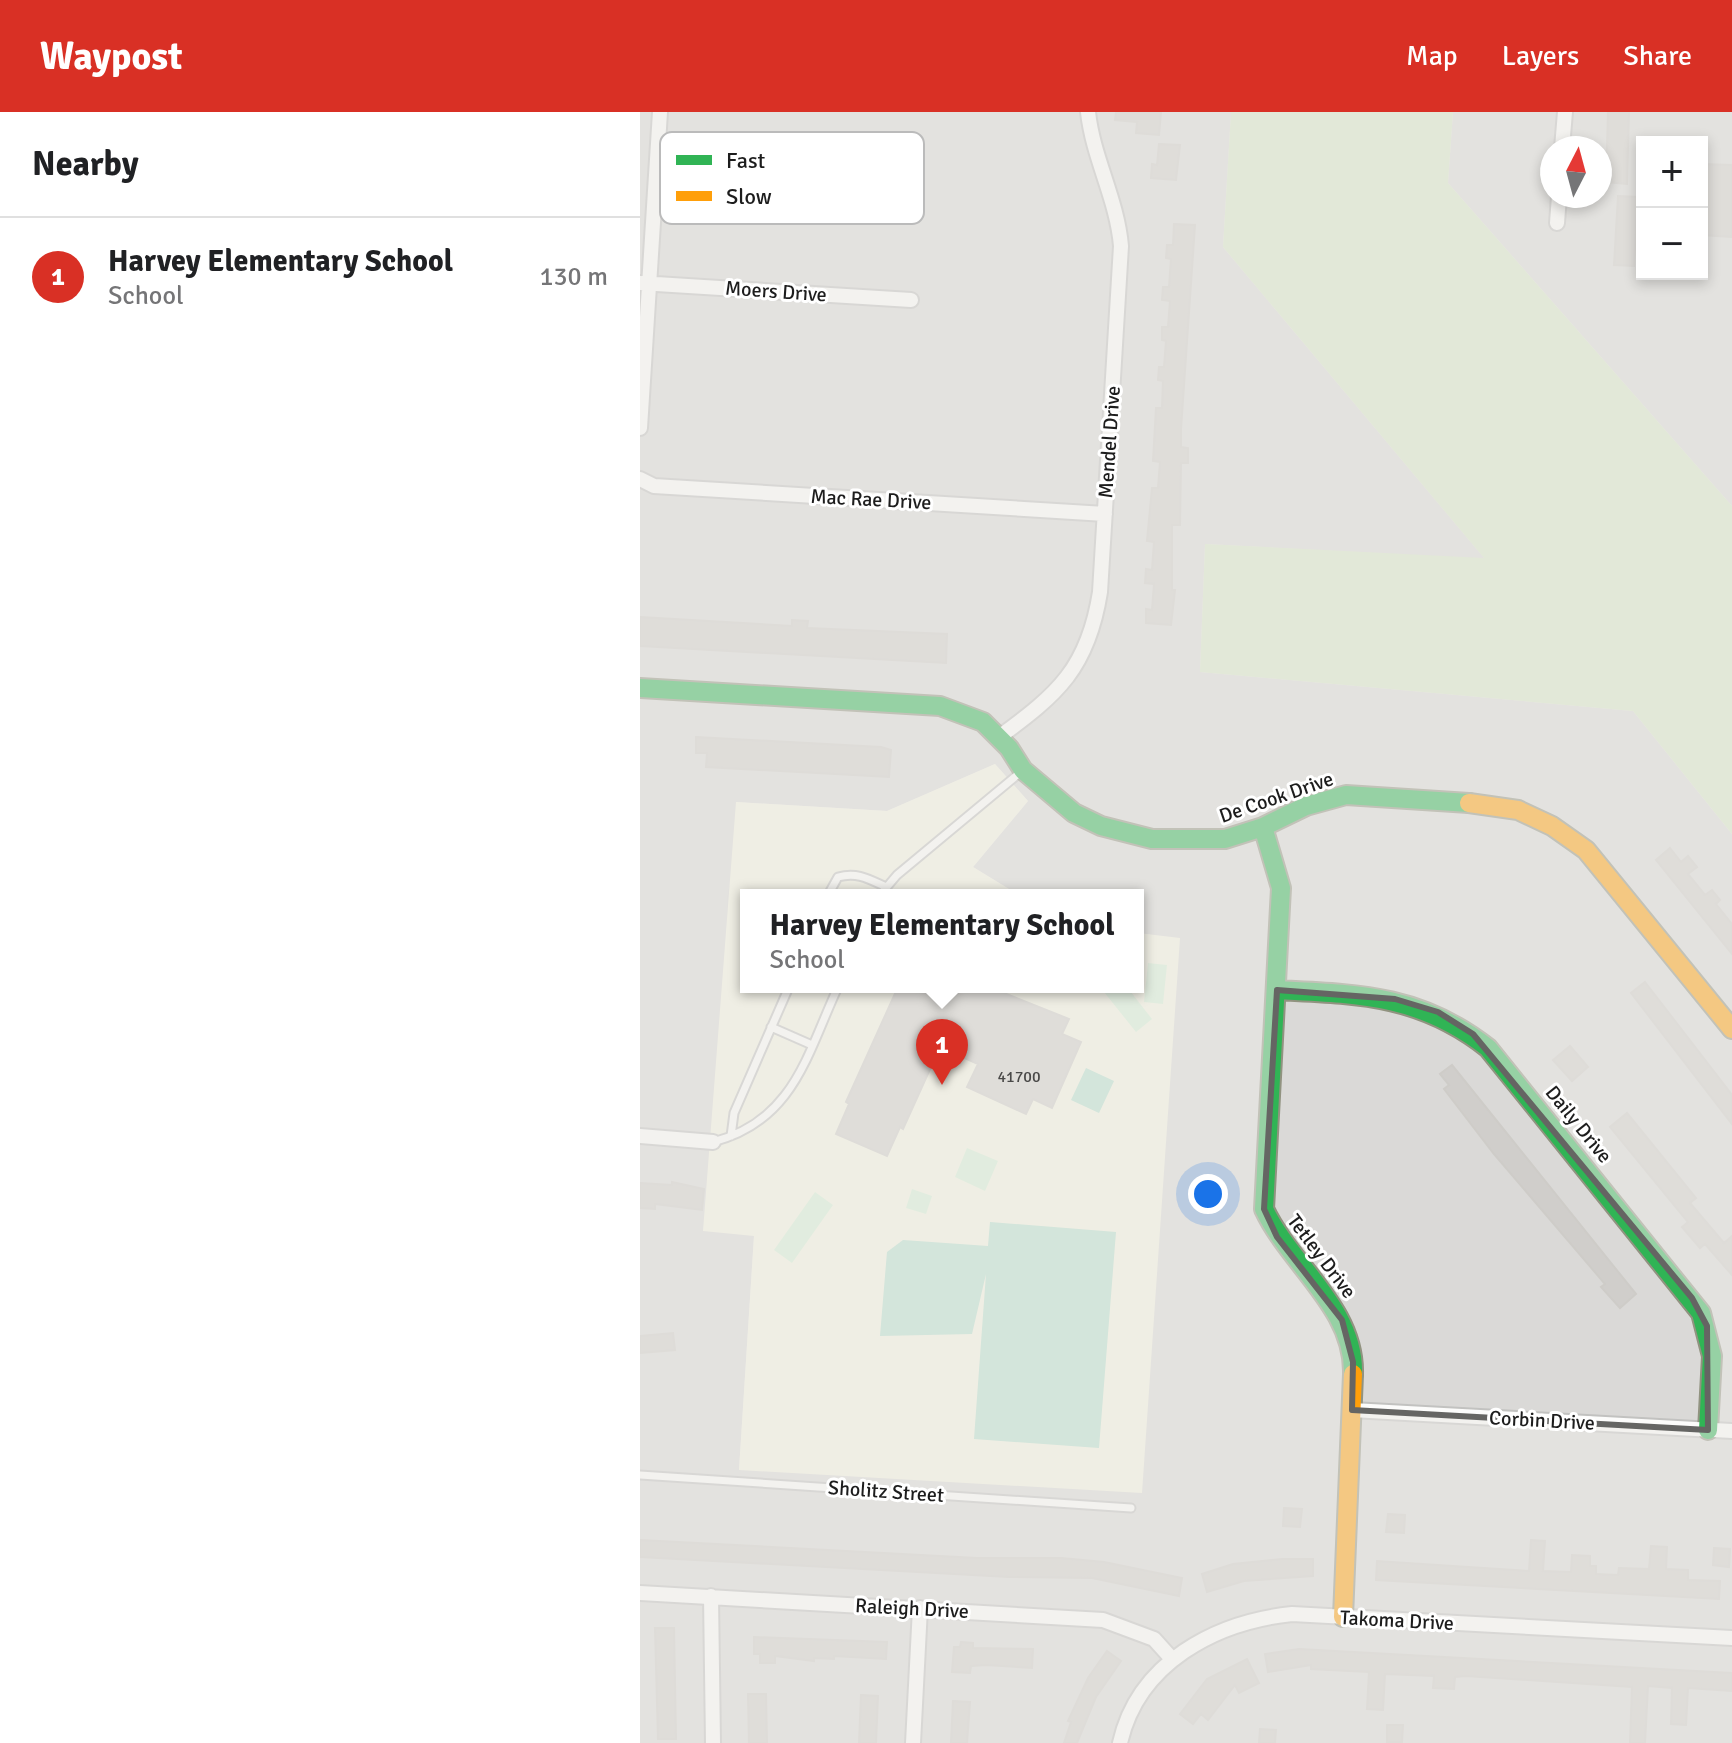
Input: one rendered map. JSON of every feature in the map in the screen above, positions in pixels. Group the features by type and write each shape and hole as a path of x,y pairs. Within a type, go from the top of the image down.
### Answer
{"street":[{"path":"640,428 644,283 660,112"},
{"name":"Mendel Drive","path":"999,737 1045,704 1071,673 1087,645 1100,592 1121,246 1115,207 1091,137 1088,112"},
{"path":"1563,136 1565,112"},
{"path":"1557,223 1558,208"},
{"name":"Moers Drive","path":"644,283 911,300"},
{"name":"Mac Rae Drive","path":"640,479 654,486 1105,514"},
{"name":"De Cook Drive","path":"640,688 940,706 983,722 999,737 1023,770 1074,813 1129,834 1173,841 1209,841 1263,827 1306,806 1356,794 1438,798 1518,810 1552,826 1586,850 1732,1029"},
{"name":"Tetley Drive","path":"1263,827 1277,863 1281,888 1264,1160 1264,1209 1277,1237 1342,1320 1353,1362 1343,1617"},
{"name":"Daily Drive","path":"1277,990 1364,995 1417,1004 1457,1022 1488,1048 1701,1313 1707,1326 1712,1358 1708,1430"},
{"path":"640,1136 713,1142"},
{"name":"Corbin Drive","path":"1352,1410 1732,1431"},
{"name":"Raleigh Drive","path":"640,1593 1103,1620 1154,1639 1172,1659"},
{"path":"711,1596 713,1743"},
{"path":"913,1743 920,1608"},
{"name":"Takoma Drive","path":"1120,1743 1136,1702 1172,1659 1206,1637 1246,1622 1292,1614 1732,1638"}],"lane":[{"path":"883,889 1023,770"},
{"path":"831,889 838,877 850,874 884,886"},
{"path":"731,1136 734,1113 786,993"},
{"path":"713,1142 746,1130 784,1100 835,993"},
{"path":"771,1027 812,1045"},
{"name":"Sholitz Street","path":"640,1475 1131,1508"}],"highlighted area":[{"path":"1277,990 1395,999 1438,1012 1473,1034 1692,1298 1707,1326 1708,1430 1352,1410 1353,1362 1342,1320 1277,1237 1264,1209"}],"shaded area":[{"path":"640,112 1231,112 1223,247 1485,559 1205,544 1200,672 1633,711 1732,834 1732,1743 640,1743","holes":["995,764 1028,801 973,867 1009,889 1144,889 1144,934 1180,939 1144,982 1144,993 1135,993 739,1470 754,1236 744,993 740,993 736,802 887,811"]},
{"path":"1453,112 1732,112 1732,506 1448,183"},
{"path":"995,764 1028,801 973,867 1009,889 740,889 740,993 1144,993 1144,934 1180,938 1142,1493 739,1470 754,1236 703,1231 736,802 887,811"}],"green space":[{"path":"1231,112 1453,112 1448,183 1732,506 1732,834 1633,711 1200,672 1205,544 1484,558 1223,247"},
{"path":"1148,963 1167,965 1163,1004 1144,1002"},
{"path":"1105,993 1132,993 1152,1019 1136,1032"},
{"path":"1086,1068 1114,1081 1099,1113 1071,1100"},
{"path":"967,1148 998,1161 985,1191 955,1177"},
{"path":"912,1189 932,1196 926,1214 906,1208"},
{"path":"815,1192 833,1205 792,1263 774,1250"},
{"path":"990,1222 1116,1232 1099,1448 974,1439 986,1274 972,1334 880,1336 887,1252 903,1240 988,1246"}],"building":[{"path":"1116,112 1161,112 1159,135 1136,133 1137,122 1115,120"},
{"path":"1608,112 1629,112 1627,184 1612,183 1612,136 1607,136"},
{"path":"1159,144 1180,145 1176,180 1151,178 1152,164 1157,165"},
{"path":"1708,164 1732,165 1732,237 1708,235"},
{"path":"1618,196 1636,197 1634,266 1614,265"},
{"path":"1174,224 1195,225 1181,429 1181,447 1188,448 1188,463 1181,463 1180,525 1172,525 1172,590 1175,590 1171,625 1146,623 1146,609 1152,610 1154,584 1145,583 1146,569 1152,570 1154,542 1147,541 1152,488 1158,488 1160,462 1153,461 1156,408 1162,408 1163,381 1158,380 1159,367 1164,367 1166,341 1162,340 1162,327 1168,327 1170,301 1162,300 1163,287 1169,287 1171,259 1166,258 1167,245 1173,245"},
{"path":"640,617 792,626 792,620 808,621 807,628 947,634 946,663 640,646"},
{"path":"696,737 881,747 891,750 889,777 706,767 707,753 696,753"},
{"path":"1670,848 1681,862 1688,856 1697,867 1688,874 1705,895 1712,890 1720,900 1716,904 1732,924 1732,954 1656,860"},
{"path":"1645,982 1732,1095 1732,1124 1631,993"},
{"path":"895,993 1004,993 1069,1019 1062,1034 1081,1042 1052,1108 1033,1099 1026,1114 967,1087 978,1064 940,1047 903,1129 900,1127 887,1156 836,1134 849,1104 846,1102"},
{"path":"1570,1046 1588,1067 1572,1081 1553,1060"},
{"path":"1452,1065 1636,1294 1620,1308 1601,1287 1605,1284 1494,1154 1444,1089 1449,1085 1440,1074"},
{"path":"1627,1113 1696,1198 1690,1203 1724,1243 1732,1236 1732,1275 1705,1244 1700,1248 1682,1227 1688,1222 1610,1127"},
{"path":"672,1182 704,1189 702,1210 655,1204 655,1209 640,1208 640,1183 672,1185"},
{"path":"673,1333 675,1350 640,1353 640,1336"},
{"path":"1284,1508 1302,1509 1300,1527 1283,1526"},
{"path":"1388,1514 1405,1515 1404,1533 1386,1532"},
{"path":"640,1540 977,1558 1061,1558 1104,1562 1182,1578 1179,1596 1092,1578 1009,1577 640,1557"},
{"path":"1531,1540 1545,1541 1543,1571 1571,1572 1572,1555 1590,1556 1590,1566 1596,1566 1596,1574 1618,1575 1619,1568 1649,1569 1651,1546 1667,1547 1666,1569 1688,1570 1688,1580 1720,1581 1719,1599 1376,1580 1377,1561 1529,1571"},
{"path":"1714,1548 1730,1549 1729,1567 1713,1565"},
{"path":"1313,1559 1313,1576 1244,1581 1207,1592 1202,1574 1233,1564"},
{"path":"655,1628 674,1628 676,1739 658,1739"},
{"path":"754,1637 887,1642 886,1659 834,1656 834,1659 814,1658 814,1661 775,1656 775,1663 760,1663 760,1654 754,1654"},
{"path":"961,1642 973,1643 973,1648 1033,1649 1032,1668 986,1665 971,1666 970,1673 952,1672 954,1647 960,1647"},
{"path":"1299,1649 1732,1673 1732,1691 1688,1688 1686,1725 1671,1724 1672,1688 1648,1686 1645,1743 1630,1743 1632,1687 1466,1676 1455,1677 1454,1689 1433,1688 1434,1676 1385,1674 1383,1710 1367,1709 1369,1672 1311,1669 1311,1665 1268,1672 1265,1654"},
{"path":"1107,1651 1121,1661 1096,1697 1077,1743 1064,1743 1071,1722 1068,1721 1088,1678"},
{"path":"1247,1659 1259,1683 1239,1693 1235,1685 1208,1720 1201,1714 1193,1724 1180,1714 1207,1679"},
{"path":"748,1694 766,1694 767,1743 749,1743"},
{"path":"861,1695 878,1696 876,1743 859,1743"},
{"path":"953,1701 970,1702 967,1743 951,1743"},
{"path":"1387,1725 1403,1725 1402,1742 1387,1742"},
{"path":"1260,1729 1276,1730 1275,1743 1259,1743"}],"traffic: fast":[{"path":"640,688 940,706 983,722 1009,748 1023,770 1074,813 1101,826 1152,839 1225,839 1263,827 1306,806 1346,795 1469,803"},
{"path":"1263,827 1281,888 1264,1209 1344,1328 1351,1350 1353,1374"},
{"path":"1277,990 1362,996 1413,1007 1463,1030 1488,1048 1701,1313 1712,1356 1708,1430"}],"traffic: slow":[{"path":"1469,803 1518,810 1552,826 1586,850 1732,1029"},
{"path":"1343,1617 1353,1374"}],"place":[{"name":"Harvey Elementary School","path":"942,1085"}]}
